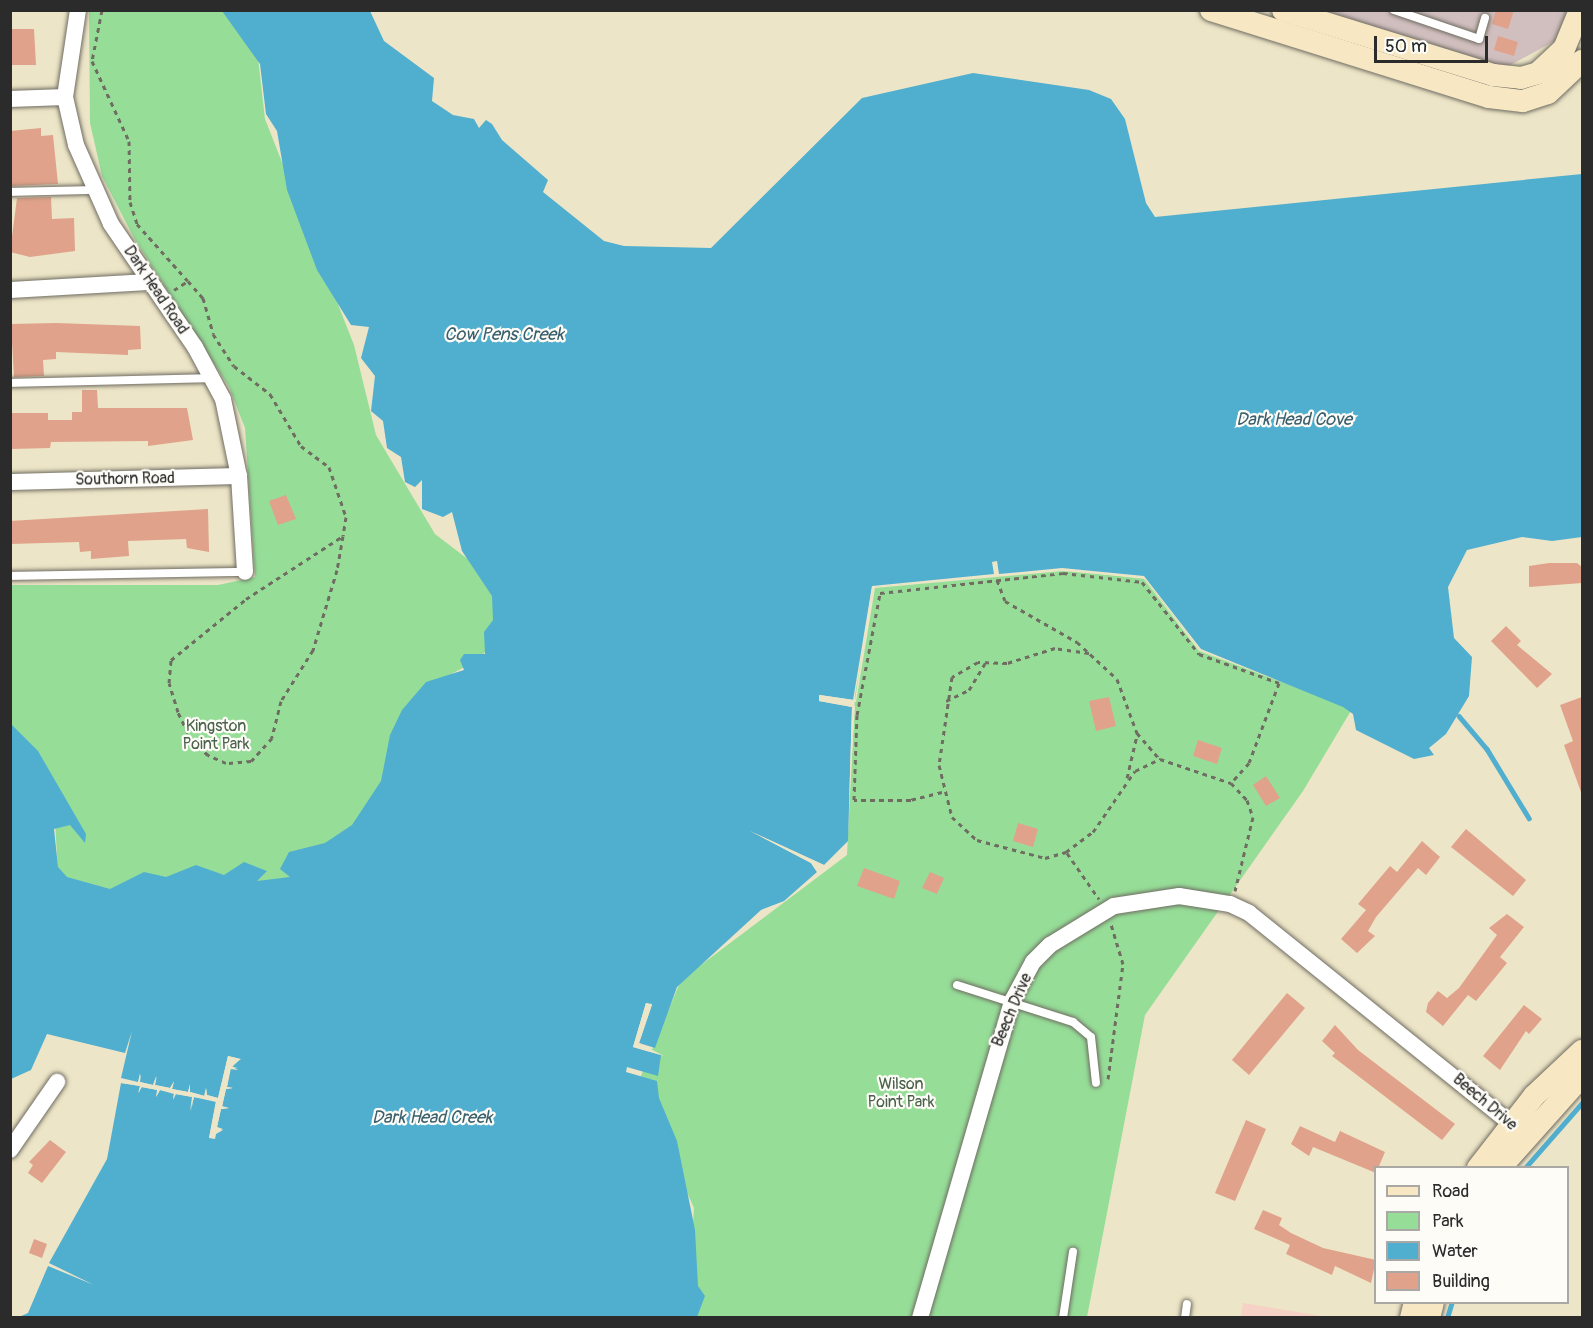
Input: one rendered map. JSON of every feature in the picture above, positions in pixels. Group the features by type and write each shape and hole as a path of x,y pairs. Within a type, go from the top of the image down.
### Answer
{"street":[{"name":"Dark Head Road","path":"78,10 65,97 93,190 149,282 213,378 230,421 239,476 245,572"},
{"path":"1211,10 1489,97 1523,100 1548,93 1582,61"},
{"path":"1283,10 1493,75 1521,78 1538,73 1564,49 1580,10"},
{"path":"10,99 65,97"},
{"path":"10,290 149,282"},
{"name":"Southorn Road","path":"10,482 239,476"},
{"name":"Beech Drive","path":"921,1317 1012,1002 1033,962 1050,945 1105,910 1161,896 1230,904 1284,936 1517,1129"},
{"path":"1500,1166 1517,1129 1582,1051"},
{"path":"1479,1166 1517,1129 1582,1076"},
{"path":"10,1149 57,1082"}],"lane":[{"path":"1394,10 1479,39 1485,18"},
{"path":"10,192 93,190"},
{"path":"10,383 213,378"},
{"path":"10,576 245,572"},
{"path":"957,985 1073,1022 1091,1037 1096,1083"},
{"path":"1064,1317 1072,1252"},
{"path":"1185,1317 1187,1304"}],"path":[{"path":"102,10 92,61 129,141 130,202 137,224 203,298 213,334 234,366 270,394 301,446 328,467 346,517 343,536 313,650 281,701 272,738 250,761 226,763 208,755 192,741 178,712 169,683 171,660 246,599 343,536"},
{"path":"160,298 188,281"},
{"path":"942,792 911,800 854,800 857,715 880,593 1063,573 1142,582 1199,654 1279,683 1249,763 1231,783"},
{"path":"997,580 1005,601 1089,653 1117,679 1137,733 1160,759 1231,783 1247,800 1253,817 1230,904"},
{"path":"1089,653 1055,648 1007,663 985,663 960,668 946,701 942,792 952,817 977,840 1045,858 1066,852 1093,832 1125,782 1137,733"},
{"path":"946,701 969,690 985,663"},
{"path":"1125,782 1160,759"},
{"path":"1066,852 1105,910 1123,964 1107,1084"}],"shaded area":[{"path":"1326,11 1569,11 1560,38 1505,68"},
{"path":"1243,1303 1328,1317 1241,1317"}],"green space":[{"name":"Kingston Point Park","path":"89,11 236,11 256,40 265,119 354,345 376,435 435,534 469,560 492,592 498,615 495,636 481,658 422,690 385,779 341,848 288,880 93,895 58,872 53,788 11,746 10,585 218,585 255,577 245,428 229,387 134,238 102,176 90,123"},
{"name":"Wilson Point Park","path":"1062,570 1145,579 1201,651 1352,709 1303,791 1145,1015 1087,1317 687,1317 694,1208 638,1083 681,980 847,855 855,695 874,587"}],"water":[{"path":"222,11 370,11 384,41 434,78 432,101 453,115 474,119 479,128 486,120 492,124 502,140 548,180 543,192 604,241 624,246 711,248 862,98 973,73 1089,90 1111,99 1125,119 1146,203 1155,217 1582,174 1582,537 1552,541 1522,537 1467,550 1448,587 1454,638 1472,657 1469,696 1446,734 1429,748 1434,755 1414,759 1356,730 1353,714 1343,707 1201,649 1144,576 1062,568 999,574 997,561 992,562 994,574 872,586 853,700 820,695 819,701 852,707 848,841 824,865 750,831 811,863 817,872 784,901 761,910 677,987 655,1048 639,1043 652,1005 646,1003 633,1047 661,1055 658,1076 627,1067 626,1072 657,1081 659,1098 677,1141 695,1230 698,1286 705,1296 697,1317 19,1317 28,1313 48,1266 94,1285 49,1263 107,1159 121,1083 140,1086 139,1093 141,1087 158,1090 156,1097 160,1090 174,1094 173,1099 175,1094 193,1097 191,1111 194,1097 216,1102 209,1138 223,1130 217,1127 221,1109 229,1108 222,1107 226,1089 233,1088 227,1087 231,1068 238,1068 232,1067 240,1059 228,1056 218,1098 207,1095 206,1088 205,1096 190,1092 190,1085 188,1092 172,1089 174,1082 170,1088 155,1085 156,1076 153,1085 140,1082 141,1074 138,1082 121,1078 132,1031 125,1053 47,1034 31,1070 11,1079 10,723 38,751 86,834 85,843 70,825 54,829 58,867 67,877 110,889 144,872 166,877 196,865 224,875 244,862 267,871 257,881 290,877 280,869 289,852 325,843 352,825 381,781 390,735 402,710 426,682 464,670 460,660 464,654 485,654 484,632 493,620 492,596 462,551 452,512 443,517 422,509 422,480 415,487 405,482 401,457 387,448 383,421 371,411 375,376 361,358 369,327 351,325 317,270 287,190 277,131 266,114 260,64"}],"pier":[{"path":"1062,569 1143,577 1201,651 1284,683 1199,651 1143,578 1062,571 875,588 856,702 838,701 855,706 849,806 852,707 819,701 819,695 855,700 872,587"},
{"path":"750,831 824,865 815,864 817,872 811,863"},
{"path":"646,1003 652,1004 639,1043 664,1056 633,1047"},
{"path":"228,1056 241,1059 232,1066 238,1070 230,1069 227,1087 233,1088 226,1089 222,1106 229,1108 221,1109 217,1127 223,1129 217,1129 215,1139 209,1138 216,1101 194,1097 190,1111 192,1097 176,1094 173,1100 174,1093 160,1090 156,1097 157,1090 142,1087 138,1093 140,1086 121,1083 138,1082 140,1073 140,1082 153,1085 157,1076 155,1085 170,1088 174,1081 172,1089 188,1092 190,1084 190,1092 204,1096 206,1088 207,1095 218,1098"}],"building":[{"path":"1496,10 1514,10 1508,29 1492,24"},
{"path":"10,29 34,29 36,65 10,65"},
{"path":"1498,36 1518,42 1514,56 1494,50"},
{"path":"41,128 41,136 53,135 58,184 10,186 10,131"},
{"path":"51,197 52,219 74,218 75,251 30,257 10,252 17,198"},
{"path":"11,324 140,326 141,349 128,350 128,355 56,352 56,359 43,360 44,376 14,377"},
{"path":"82,390 97,390 98,408 187,408 193,440 148,446 148,441 51,442 50,448 10,449 10,413 48,413 48,420 72,420 72,412 82,412"},
{"path":"286,495 296,519 278,525 269,501"},
{"path":"208,509 209,552 187,548 186,539 128,541 129,556 91,559 91,551 80,552 79,542 10,544 10,521"},
{"path":"1577,563 1582,567 1582,583 1529,587 1529,566"},
{"path":"1506,626 1521,641 1517,645 1552,674 1537,688 1491,641"},
{"path":"1109,697 1116,726 1096,731 1089,701"},
{"path":"1582,697 1581,792 1564,745 1573,741 1560,705"},
{"path":"1198,740 1222,748 1217,764 1193,756"},
{"path":"1266,776 1280,798 1266,806 1253,785"},
{"path":"1018,823 1038,829 1033,847 1013,841"},
{"path":"1466,829 1526,880 1513,896 1451,847"},
{"path":"1422,841 1440,857 1426,875 1418,868 1376,917 1368,931 1375,936 1357,953 1341,939 1366,910 1358,904 1390,866 1397,872"},
{"path":"864,868 900,881 894,899 857,886"},
{"path":"930,872 944,878 937,894 922,888"},
{"path":"1507,914 1524,927 1500,957 1507,963 1476,1001 1468,995 1443,1026 1426,1012 1428,1003 1438,991 1447,998 1459,988 1497,935 1489,928"},
{"path":"1287,993 1305,1008 1249,1075 1232,1060"},
{"path":"1524,1005 1542,1019 1529,1034 1526,1031 1500,1070 1483,1056"},
{"path":"1335,1025 1358,1050 1455,1124 1442,1140 1332,1056 1335,1053 1322,1041"},
{"path":"1246,1120 1266,1129 1235,1201 1215,1193"},
{"path":"1300,1126 1335,1142 1340,1131 1385,1152 1379,1166 1374,1166 1374,1172 1313,1147 1309,1156 1291,1144"},
{"path":"50,1140 66,1152 42,1183 28,1173 33,1165 29,1162"},
{"path":"1263,1210 1282,1218 1279,1225 1291,1233 1323,1248 1374,1260 1371,1283 1335,1266 1332,1275 1286,1254 1290,1245 1254,1229"},
{"path":"34,1239 47,1244 42,1258 29,1253"}],"waterway":[{"path":"1459,716 1487,749 1529,818"},
{"path":"1527,1166 1582,1103"},
{"path":"1447,1318 1451,1304"}],"water label":[{"name":"Cow Pens Creek","path":"504,335"},
{"name":"Dark Head Cove","path":"1294,420"},
{"name":"Dark Head Creek","path":"432,1118"}]}
